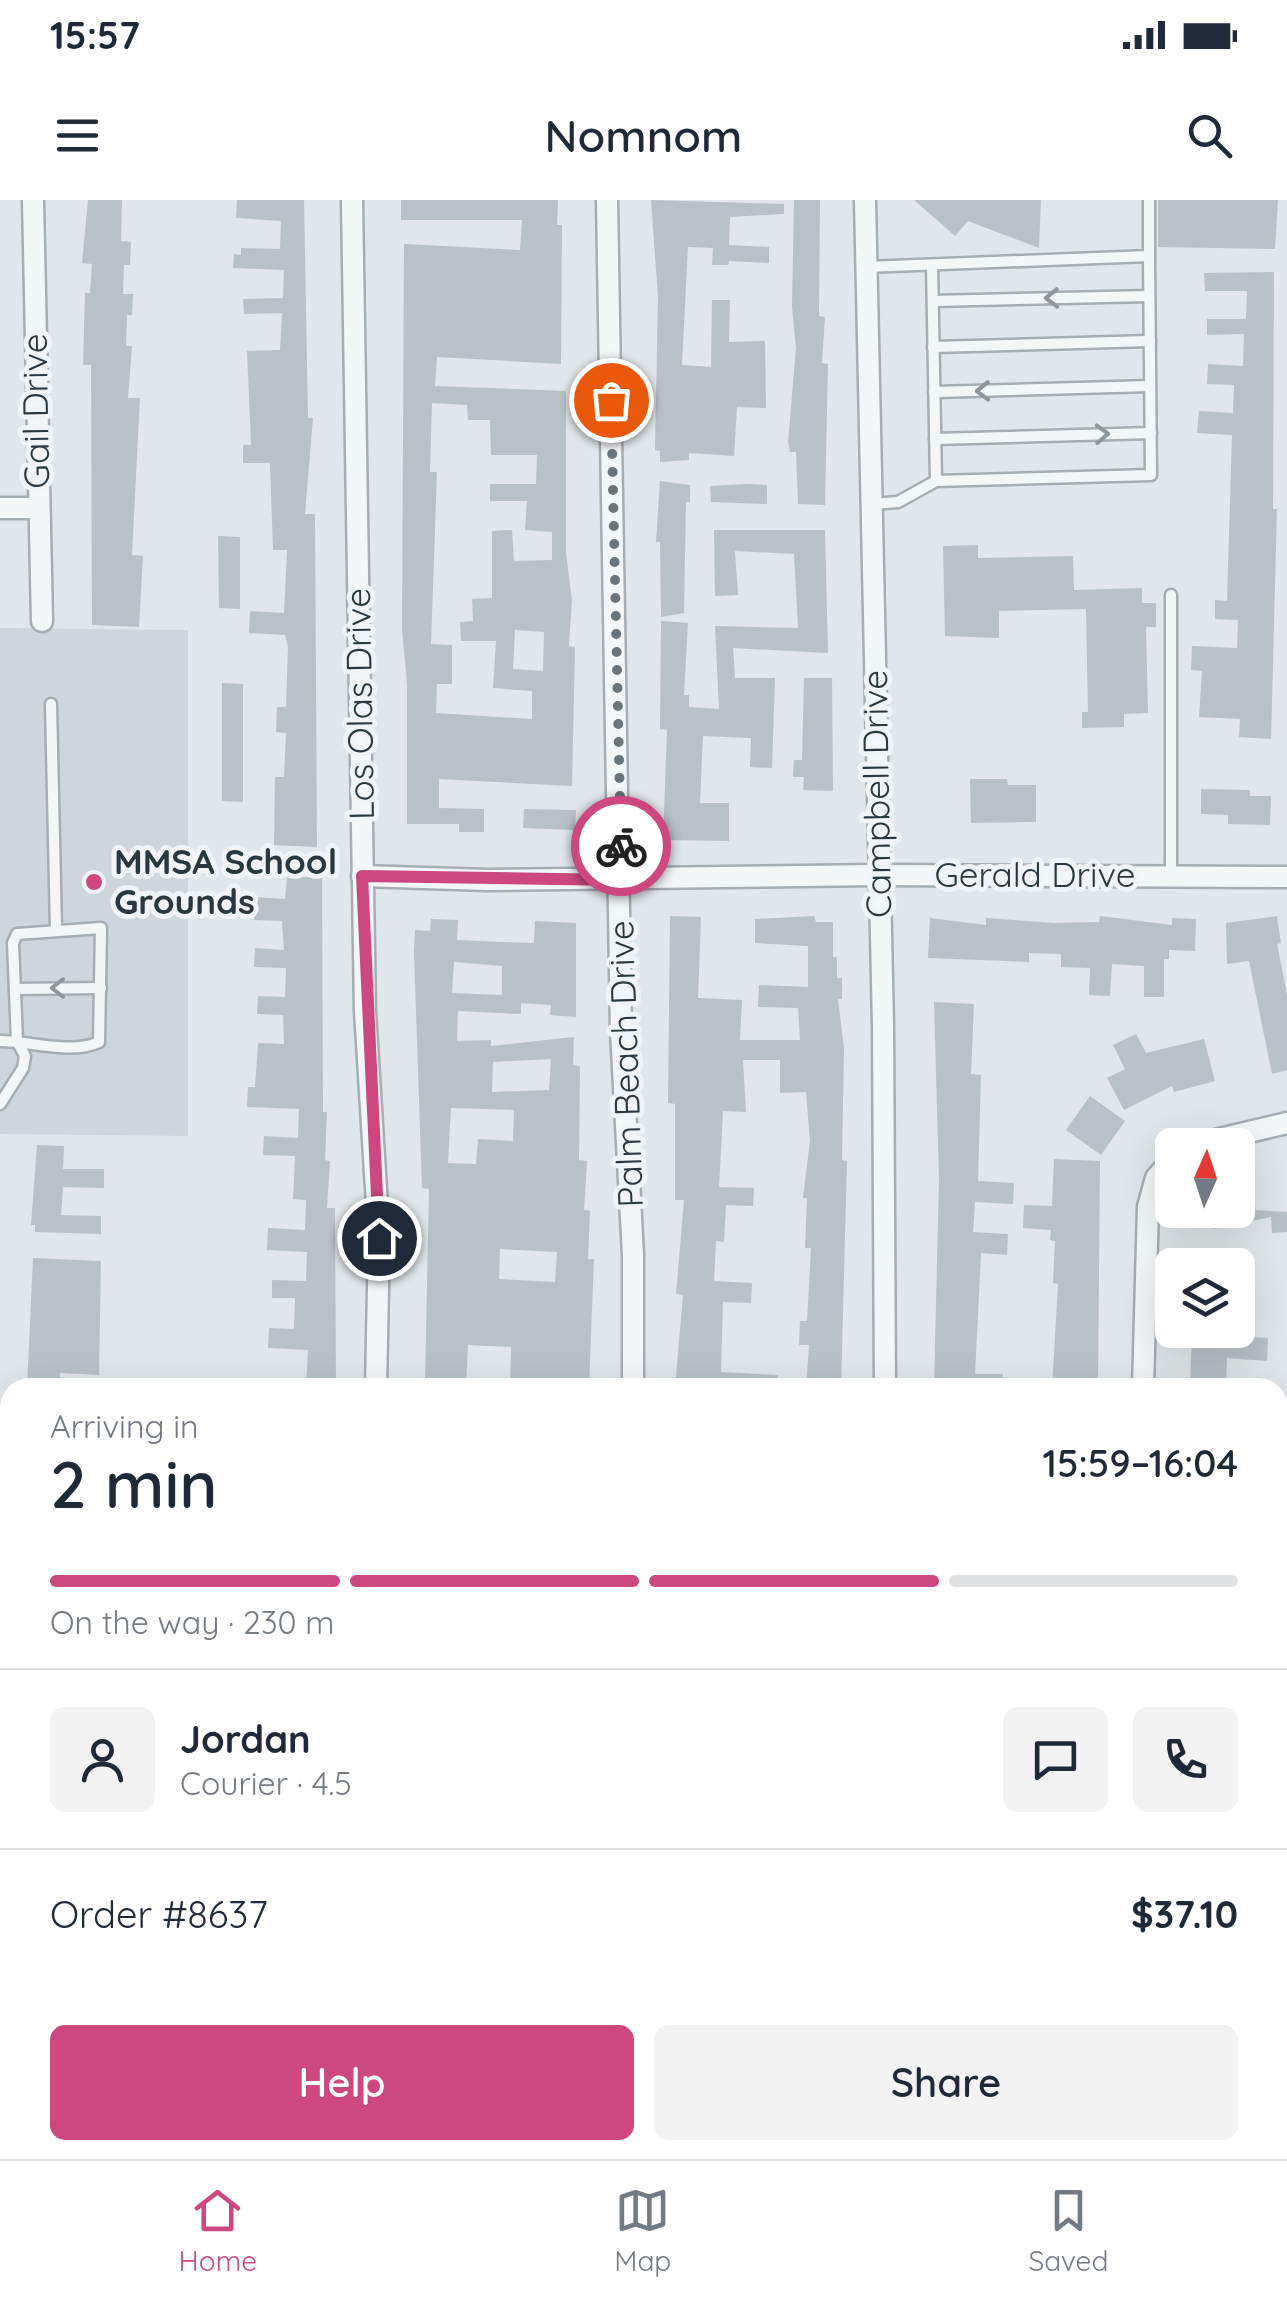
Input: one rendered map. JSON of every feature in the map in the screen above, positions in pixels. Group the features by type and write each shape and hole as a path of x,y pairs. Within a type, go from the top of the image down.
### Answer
{"street":[{"name":"Gail Drive","path":"33,200 42,621"},
{"name":"Los Olas Drive","path":"352,200 362,876 379,1238 376,1378"},
{"name":"Palm Beach Drive","path":"607,200 622,880 621,1031 633,1255 632,1378"},
{"name":"Campbell Drive","path":"865,200 885,1378"},
{"path":"0,508 37,508"},
{"name":"Gerald Drive","path":"362,876 622,880 878,875 1287,877"},
{"path":"1255,1131 1287,1123"},
{"path":"1142,1378 1148,1206 1155,1182"}],"lane":[{"path":"871,504 898,502 936,481 1151,475 1148,200"},
{"path":"866,267 1149,256"},
{"path":"932,265 936,481"},
{"path":"933,301 1149,296"},
{"path":"934,347 1150,341"},
{"path":"934,392 1150,386"},
{"path":"935,439 1151,433"},
{"path":"1170,876 1171,595"},
{"path":"51,704 56,930"},
{"path":"0,1041 16,1041 87,1048 99,1042 101,928 17,934 16,1041 25,1056 23,1068 0,1104"},
{"path":"15,989 102,988"}],"shaded area":[{"name":"MMSA School Grounds","path":"0,628 188,630 188,1136 0,1134"}],"building":[{"path":"88,200 122,200 121,241 131,242 130,265 124,265 123,294 133,294 132,315 127,315 126,346 132,346 128,398 140,398 132,555 143,556 139,627 92,625 91,365 83,365 85,293 90,293 92,264 82,263"},
{"path":"237,200 304,200 308,418 313,418 305,514 315,514 317,847 274,845 275,777 284,777 286,733 276,732 277,707 286,707 288,647 285,635 249,633 250,611 284,613 287,550 273,550 270,463 243,463 243,445 251,445 247,351 280,350 282,313 244,314 243,299 283,298 284,270 233,268 234,254 241,255 241,248 280,249 281,221 236,218"},
{"path":"401,200 558,200 557,225 562,225 561,364 437,357 435,386 566,391 566,553 572,600 569,646 575,647 572,786 439,779 439,808 484,809 484,832 459,832 459,824 407,824 407,684 402,629 404,244 520,250 522,220 401,220","holes":["432,403 467,405 468,420 490,420 491,455 537,455 536,484 490,484 490,501 527,501 525,530 552,532 552,560 514,561 512,530 492,531 492,598 472,599 473,621 460,622 461,641 496,641 493,688 532,691 532,719 436,713 437,684 452,684 452,645 431,644 437,472 430,472","515,630 544,632 543,671 513,669"]},
{"path":"651,200 784,204 784,214 730,217 729,245 769,247 769,263 729,261 728,265 712,265 713,248 688,247 682,365 711,367 712,300 730,300 729,342 765,341 766,408 737,407 734,456 689,453 689,460 660,462 660,451 655,450 658,297"},
{"path":"794,200 820,200 819,316 825,317 822,363 828,364 825,505 798,504 796,452 790,452 788,442 796,348 792,307"},
{"path":"914,200 1041,200 1039,248 968,221 955,236"},
{"path":"1158,200 1278,200 1275,249 1158,247"},
{"path":"1274,272 1273,509 1277,509 1271,739 1239,737 1240,719 1199,717 1202,671 1191,670 1192,646 1237,648 1238,620 1215,619 1215,600 1227,601 1232,435 1197,433 1199,411 1233,413 1234,385 1207,384 1208,364 1243,366 1244,334 1207,335 1207,319 1246,319 1247,291 1205,291 1204,273"},
{"path":"660,481 690,485 690,502 686,502 684,613 661,617 660,542 656,542"},
{"path":"767,485 767,504 711,502 710,486"},
{"path":"714,530 825,530 828,653 733,648 735,678 775,678 772,768 750,767 751,738 703,736 700,803 729,803 729,841 663,840 667,730 660,729 661,621 688,623 684,695 689,695 689,707 719,709 715,626 798,628 794,554 735,551 738,595 715,596"},
{"path":"218,536 240,537 240,609 219,608"},
{"path":"978,545 978,558 1073,556 1074,590 1142,588 1142,603 1156,603 1156,627 1146,627 1148,713 1124,714 1124,727 1082,728 1082,712 1088,712 1086,609 999,611 999,638 945,636 943,546"},
{"path":"804,678 832,678 833,791 803,790 804,777 793,777 794,760 802,760"},
{"path":"222,683 243,684 243,802 222,801"},
{"path":"970,779 1007,779 1008,785 1036,785 1036,822 971,823"},
{"path":"1201,789 1250,790 1250,796 1271,796 1270,825 1228,824 1228,815 1201,814"},
{"path":"524,809 576,810 575,830 523,828"},
{"path":"287,876 322,878 323,1112 327,1112 325,1160 330,1161 327,1208 335,1208 336,1378 307,1378 308,1350 268,1348 269,1328 294,1329 295,1298 272,1298 272,1280 306,1281 307,1252 267,1250 268,1228 305,1230 306,1200 293,1199 295,1156 263,1155 264,1136 298,1138 299,1109 247,1107 248,1087 255,1087 258,1043 284,1044 283,1015 257,1014 258,996 285,997 286,968 254,967 255,948 284,950 282,921 254,920 255,897 285,899"},
{"path":"670,916 701,917 698,998 742,1000 740,1040 800,1040 798,1008 758,1007 759,985 808,987 808,946 755,943 755,919 814,916 816,922 833,922 833,957 837,957 837,978 842,978 842,999 838,999 844,1048 842,1160 847,1161 841,1378 807,1378 809,1345 799,1345 800,1321 807,1321 811,1248 805,1248 807,1198 803,1198 810,1141 806,1092 780,1093 780,1060 743,1060 746,1112 723,1111 719,1187 754,1188 753,1206 726,1205 724,1242 716,1241 714,1281 752,1283 751,1303 723,1302 721,1372 778,1378 676,1378 683,1295 676,1294 684,1200 675,1200 675,1104 668,1103"},
{"path":"1100,916 1172,925 1172,918 1196,919 1195,951 1169,950 1169,959 1164,959 1164,997 1144,997 1144,966 1112,964 1110,996 1089,995 1090,968 1061,967 1061,954 1029,953 1029,962 928,958 930,918 986,925 986,918 1054,923 1099,922"},
{"path":"1277,916 1281,943 1277,944 1287,994 1287,1070 1272,1074 1249,961 1227,964 1226,923"},
{"path":"431,919 458,920 457,940 534,943 535,921 576,923 576,1017 550,1015 551,1005 521,1003 521,1014 458,1011 457,1041 491,1040 491,1046 574,1037 573,1065 580,1066 579,1160 587,1161 584,1210 590,1211 588,1259 594,1259 589,1378 510,1378 511,1347 468,1345 466,1378 425,1378 429,1189 422,1188 415,930 430,931","holes":["454,962 502,966 502,995 452,993","551,1059 549,1090 492,1092 493,1062","451,1108 514,1110 513,1141 478,1139 476,1164 448,1163","500,1249 557,1252 555,1282 499,1279"]},
{"path":"934,1002 974,1004 971,1074 981,1075 978,1181 1014,1183 1013,1204 975,1202 973,1232 1008,1234 1007,1255 981,1253 975,1374 1003,1374 1003,1378 934,1378 939,1179"},
{"path":"1136,1034 1146,1053 1204,1039 1215,1081 1174,1092 1172,1086 1124,1110 1107,1078 1125,1069 1113,1045"},
{"path":"1090,1096 1125,1121 1101,1155 1066,1130"},
{"path":"37,1145 64,1146 63,1169 104,1169 104,1188 63,1187 61,1215 101,1216 101,1234 35,1232 35,1225 31,1225"},
{"path":"1054,1159 1100,1161 1098,1378 1053,1378 1058,1284 1053,1283 1055,1241 1050,1240 1051,1230 1023,1228 1024,1205 1052,1206"},
{"path":"1255,1205 1256,1210 1287,1212 1287,1232 1272,1233 1271,1217 1255,1220"},
{"path":"33,1258 101,1261 99,1375 60,1373 60,1378 27,1378"},
{"path":"1255,1337 1268,1338 1267,1361 1227,1358 1226,1378 1190,1378 1191,1348 1255,1348"}],"way so far":[{"path":"611,400 621,846"}],"place":[{"name":"MMSA School Grounds","path":"94,882"}],"route":[{"path":"379,1238 365,1011 362,876 622,880 621,846"}]}
